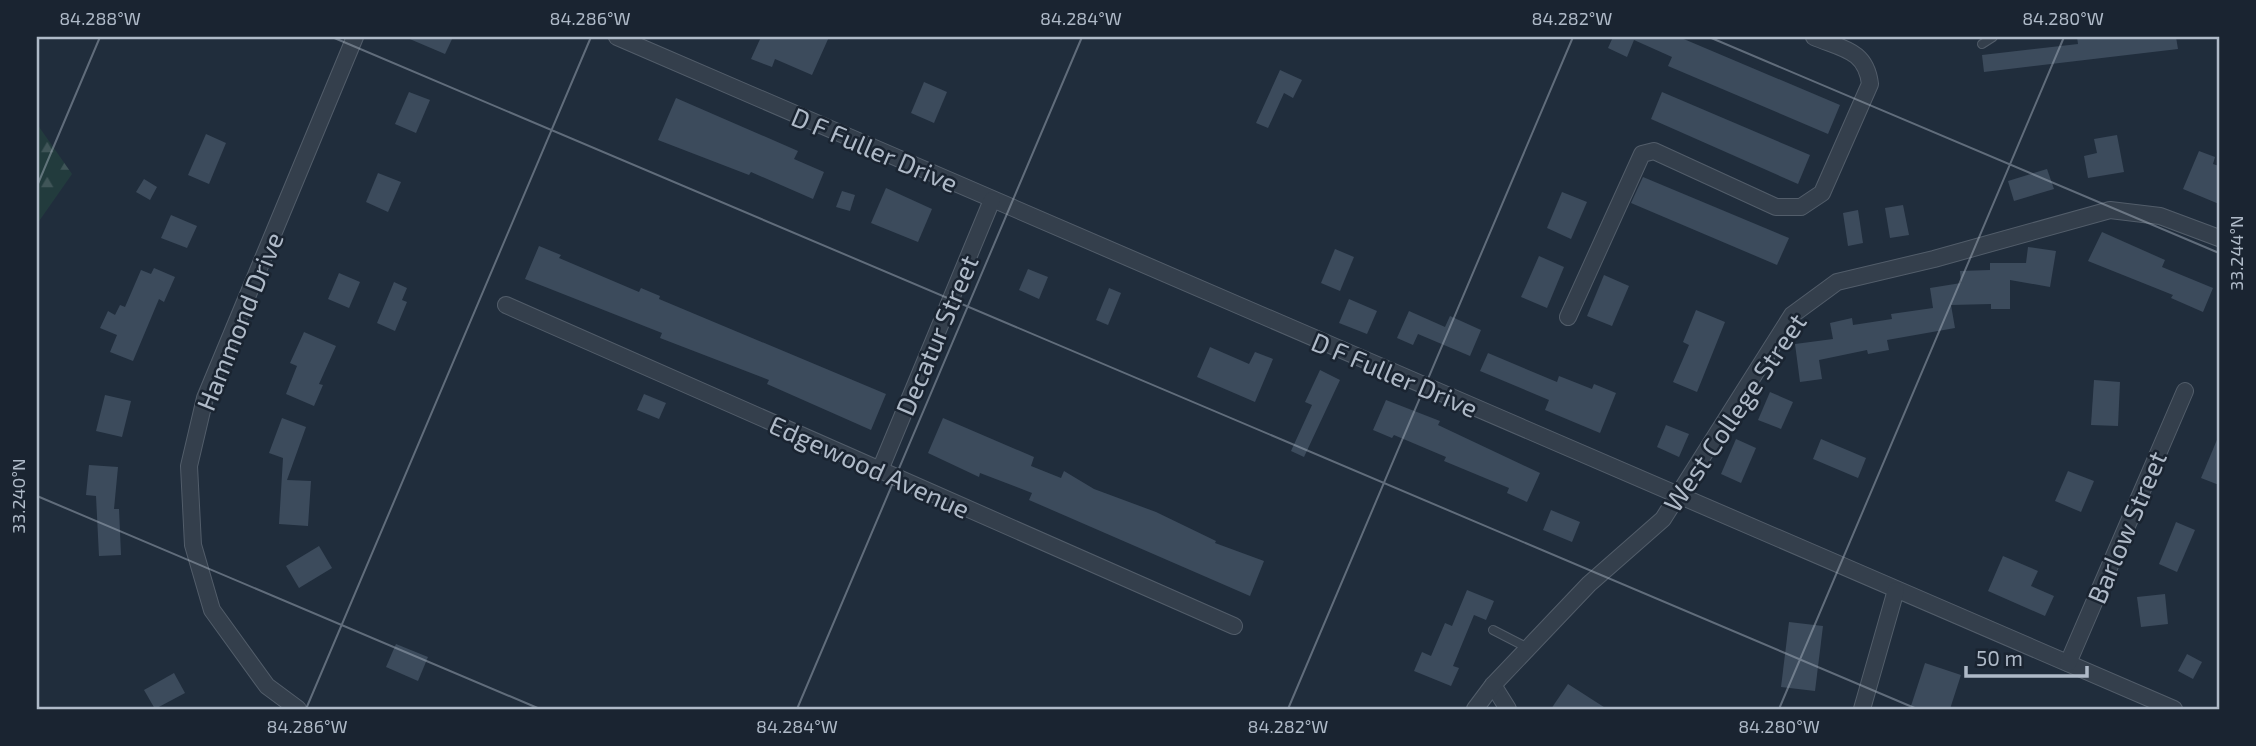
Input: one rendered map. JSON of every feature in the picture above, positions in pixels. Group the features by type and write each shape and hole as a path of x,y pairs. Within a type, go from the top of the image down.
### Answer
{"street":[{"name":"Hammond Drive","path":"298,709 267,686 212,610 193,545 189,466 205,398 355,37"},
{"name":"D F Fuller Drive","path":"617,37 2174,709"},
{"path":"1568,317 1642,155 1654,151 1776,207 1801,207 1822,193 1870,84 1868,66 1858,55 1814,37"},
{"name":"Decatur Street","path":"880,470 992,200"},
{"name":"West College Street","path":"1475,709 1493,685 1589,584 1663,519 1792,315 1837,282 1934,259 2110,210 2160,216 2219,238"},
{"name":"Edgewood Avenue","path":"506,305 1234,626"},
{"name":"Barlow Street","path":"2068,663 2185,391"},
{"path":"1862,709 1896,590"},
{"path":"1493,685 1508,709"}],"lane":[{"path":"1982,44 1993,37"},
{"path":"1493,630 1528,648"}],"green space":[{"path":"37,124 72,174 37,224"}],"building":[{"path":"405,37 453,37 445,54"},
{"path":"761,37 829,37 812,75 775,59 772,67 751,59"},
{"path":"1613,37 1679,37 1840,105 1828,134 1668,66 1672,57 1634,40 1627,57 1608,48"},
{"path":"2077,37 2176,37 2178,49 1984,72 1982,55 2078,44"},
{"path":"1280,70 1302,80 1293,98 1284,93 1268,128 1256,123"},
{"path":"924,82 947,92 934,123 911,113"},
{"path":"409,92 430,100 416,133 395,124"},
{"path":"1662,92 1810,155 1798,184 1651,119"},
{"path":"676,98 798,151 794,159 824,172 813,199 751,172 749,175 658,140"},
{"path":"206,134 226,143 209,184 188,175"},
{"path":"2117,135 2124,172 2088,178 2084,156 2097,153 2094,139"},
{"path":"2199,151 2215,157 2213,164 2219,166 2219,204 2183,189"},
{"path":"2047,169 2054,189 2014,201 2008,181"},
{"path":"378,173 401,182 388,212 366,202"},
{"path":"1643,177 1789,238 1777,265 1631,203"},
{"path":"144,179 157,187 150,200 136,192"},
{"path":"886,188 932,209 918,242 871,223"},
{"path":"842,191 855,195 850,211 836,207"},
{"path":"1562,192 1587,202 1571,239 1547,228"},
{"path":"1903,205 1909,235 1890,238 1885,208"},
{"path":"1858,210 1863,243 1848,246 1843,213"},
{"path":"171,215 197,226 187,248 161,238"},
{"path":"2102,232 2165,260 2162,267 2213,288 2203,312 2171,298 2173,295 2088,261"},
{"path":"539,246 561,255 559,258 639,292 641,288 660,296 659,299 886,394 871,430 767,384 769,380 660,338 662,333 525,279"},
{"path":"2028,247 2056,251 2050,287 2010,280 2010,309 1991,309 1991,304 1951,305 1955,328 1887,340 1889,350 1868,354 1867,350 1819,360 1822,379 1800,382 1795,344 1833,339 1830,323 1852,318 1853,325 1892,319 1891,314 1933,308 1930,288 1961,283 1960,271 1990,270 1990,263 2026,263"},
{"path":"1335,249 1354,257 1340,291 1321,283"},
{"path":"1539,256 1564,267 1547,308 1521,297"},
{"path":"154,268 175,277 164,302 159,299 133,361 110,352 117,335 100,328 108,311 115,315 120,305 125,307 141,270 151,274"},
{"path":"1028,269 1048,277 1039,299 1019,290"},
{"path":"339,273 360,282 349,308 328,299"},
{"path":"1604,275 1629,286 1612,326 1587,316"},
{"path":"394,282 407,288 402,300 407,302 395,331 377,323"},
{"path":"1109,288 1121,293 1108,325 1096,320"},
{"path":"1349,299 1377,311 1367,334 1339,323"},
{"path":"1696,310 1725,322 1697,392 1673,382 1689,345 1683,342"},
{"path":"1409,311 1445,327 1450,316 1481,330 1470,356 1418,334 1413,345 1397,338"},
{"path":"304,332 336,346 319,384 323,385 314,406 286,394 297,366 290,363"},
{"path":"1210,347 1249,364 1255,352 1273,359 1255,402 1197,377"},
{"path":"1488,353 1557,382 1559,376 1592,389 1594,384 1616,393 1600,433 1545,410 1549,400 1480,371"},
{"path":"1320,370 1340,380 1304,457 1291,451 1312,405 1305,402"},
{"path":"2094,380 2120,382 2118,426 2091,425"},
{"path":"1770,392 1793,402 1781,429 1758,420"},
{"path":"644,394 666,403 659,419 637,410"},
{"path":"105,395 131,401 122,437 96,431"},
{"path":"1386,400 1440,421 1438,425 1540,473 1527,502 1507,493 1509,488 1444,461 1446,457 1394,435 1392,438 1373,430"},
{"path":"282,418 306,427 287,480 311,481 308,526 279,524 283,458 269,453"},
{"path":"943,418 1034,457 1031,466 1061,478 1064,471 1094,489 1156,512 1216,541 1215,543 1264,561 1250,596 1029,500 1032,493 980,473 979,477 928,453"},
{"path":"1666,425 1689,434 1679,457 1657,447"},
{"path":"2219,435 2219,485 2201,478"},
{"path":"1736,439 1756,448 1741,483 1721,474"},
{"path":"1821,439 1866,458 1858,478 1813,459"},
{"path":"89,465 118,467 114,509 119,509 121,555 99,556 96,496 86,495"},
{"path":"2068,471 2094,481 2081,512 2055,501"},
{"path":"1551,510 1580,522 1572,542 1543,530"},
{"path":"2176,522 2195,530 2177,572 2159,564"},
{"path":"319,546 332,568 299,588 286,566"},
{"path":"2003,556 2038,571 2031,586 2054,596 2045,616 1988,591"},
{"path":"1467,590 1494,601 1486,620 1474,615 1453,666 1459,668 1451,686 1414,671 1422,652 1431,656 1445,623 1452,626"},
{"path":"2165,594 2168,624 2141,627 2137,597"},
{"path":"1789,622 1823,626 1815,691 1781,687"},
{"path":"396,644 428,657 418,681 386,667"},
{"path":"2187,654 2202,662 2193,679 2178,671"},
{"path":"1925,663 1961,675 1950,709 1910,709"},
{"path":"174,673 185,693 155,709 144,690"},
{"path":"1568,684 1607,709 1551,709"}]}
